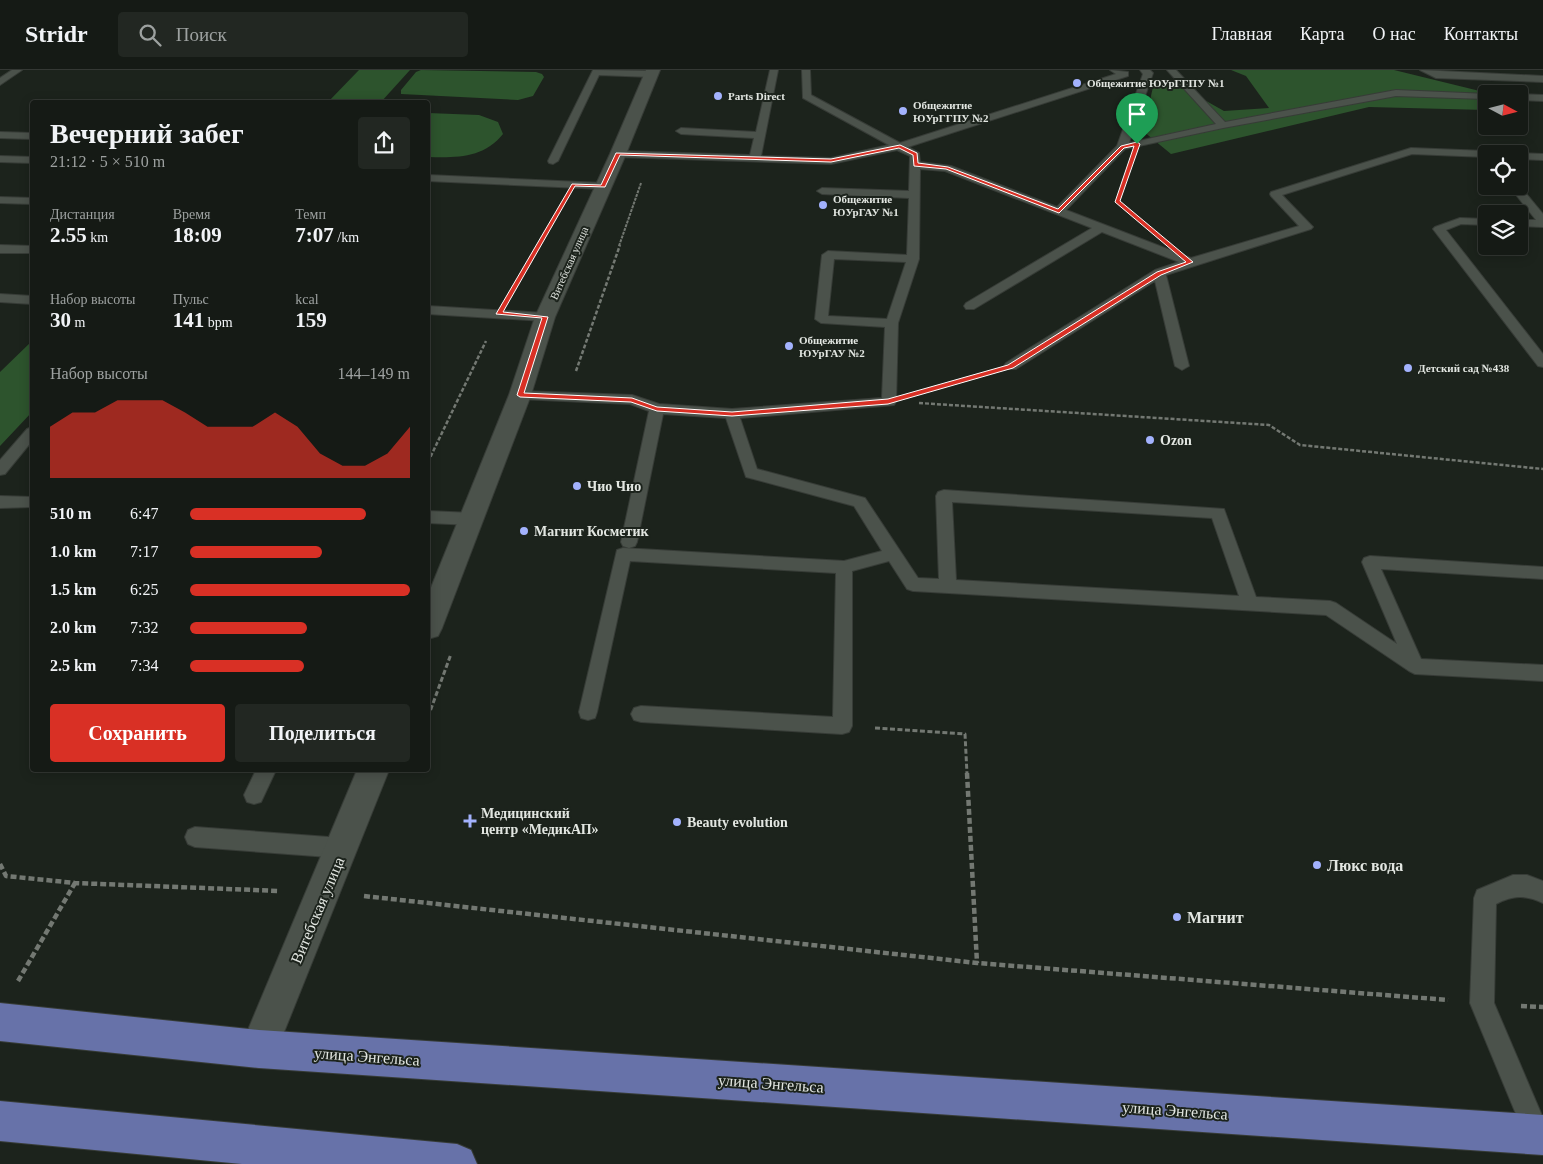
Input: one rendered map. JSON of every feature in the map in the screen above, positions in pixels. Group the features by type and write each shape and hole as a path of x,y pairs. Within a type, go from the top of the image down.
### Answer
{"main road":[{"name":"улица Энгельса","path":"0,1022 259,1049 1540,1134"},
{"path":"0,1121 457,1164"}],"street":[{"name":"Витебская улица","path":"430,623 520,395 545,317 618,154 652,72"},
{"name":"Витебская улица","path":"259,1049 371,772"}],"lane":[{"path":"0,82 18,70"},
{"path":"755,158 774,70"},
{"path":"520,395 632,400 657,409 732,414 888,402 892,323 913,258 915,154 806,96 806,70"},
{"path":"618,154 831,161 900,146 1125,74 1114,70"},
{"path":"1059,211 1122,147 1148,73 1144,70"},
{"path":"1171,70 1223,125"},
{"path":"1424,70 1436,75 1543,78"},
{"path":"1536,70 1543,78"},
{"path":"553,161 596,72 652,72"},
{"path":"1122,147 1223,125 1396,94 1478,96"},
{"path":"1528,97 1543,98"},
{"path":"681,131 760,135"},
{"path":"0,135 30,136"},
{"path":"1010,366 1159,273 1307,227 1275,194 1411,151 1478,155"},
{"path":"1528,156 1543,157"},
{"path":"0,159 30,160"},
{"path":"916,165 946,168 1190,262"},
{"path":"430,178 603,186"},
{"path":"822,191 915,195"},
{"path":"1521,195 1543,223"},
{"path":"0,200 30,201"},
{"path":"1478,222 1460,221 1439,229 1543,363"},
{"path":"1528,223 1543,223"},
{"path":"970,306 1101,228"},
{"path":"0,249 30,250"},
{"path":"892,323 821,319 828,255 913,258"},
{"path":"1159,273 1182,366"},
{"path":"0,298 30,300"},
{"path":"430,310 545,317"},
{"path":"629,542 657,409"},
{"path":"732,414 752,473 859,502 913,584 1330,608 1415,666 1543,673"},
{"path":"0,470 30,434"},
{"path":"948,586 944,496 1218,513 1250,603"},
{"path":"0,502 30,502"},
{"path":"430,517 472,518"},
{"path":"588,712 624,554 844,567 894,554"},
{"path":"1415,666 1370,562 1543,573"},
{"path":"642,714 842,726 844,567"},
{"path":"254,795 265,772"},
{"path":"195,838 342,848"},
{"path":"1540,1134 1482,1003 1485,898 1512,885 1532,886 1543,892"}],"path":[{"path":"1125,208 1118,202 1137,144"},
{"path":"430,458 499,314 574,185"},
{"path":"888,402 1010,366"},
{"path":"888,402 1269,425 1300,445 1543,469"},
{"path":"842,726 965,734 977,962"},
{"path":"0,864 6,876 76,883 370,897 977,962 1543,1007"},
{"path":"15,986 76,883"}],"green space":[{"path":"359,70 410,70 383,100 330,100"},
{"path":"421,70 536,72 544,77 533,96 518,100 401,94 401,90 416,72"},
{"path":"1231,70 1394,70 1478,91 1478,110 1369,107 1171,154 1143,131 1153,87 1169,80 1224,111 1269,108 1246,76"},
{"path":"430,113 479,115 498,122 503,134 487,148 469,155 430,157"},
{"path":"30,343 30,414 0,446 0,372"}],"place":[{"name":"Общежитие ЮУрГГПУ №1","path":"1077,83"},
{"name":"Parts Direct","path":"718,96"},
{"name":"Общежитие ЮУрГГПУ №2","path":"903,111"},
{"name":"Общежитие ЮУрГАУ №1","path":"823,205"},
{"name":"Общежитие ЮУрГАУ №2","path":"789,346"},
{"name":"Детский сад №438","path":"1408,368"},
{"name":"Ozon","path":"1150,440"},
{"name":"Чио Чио","path":"577,486"},
{"name":"Магнит Косметик","path":"524,531"},
{"name":"Медицинский центр «МедикАП»","path":"470,821"},
{"name":"Beauty evolution","path":"677,822"},
{"name":"Люкс вода","path":"1317,865"},
{"name":"Магнит","path":"1177,917"}],"route":[{"path":"1137,144 1118,202 1190,262 1159,273 1010,366 888,402 732,414 657,409 632,400 520,395 545,317 499,314 574,185 603,186 618,154 831,161 900,146 915,154 916,165 946,168 1059,211 1122,147 1137,144"}]}
